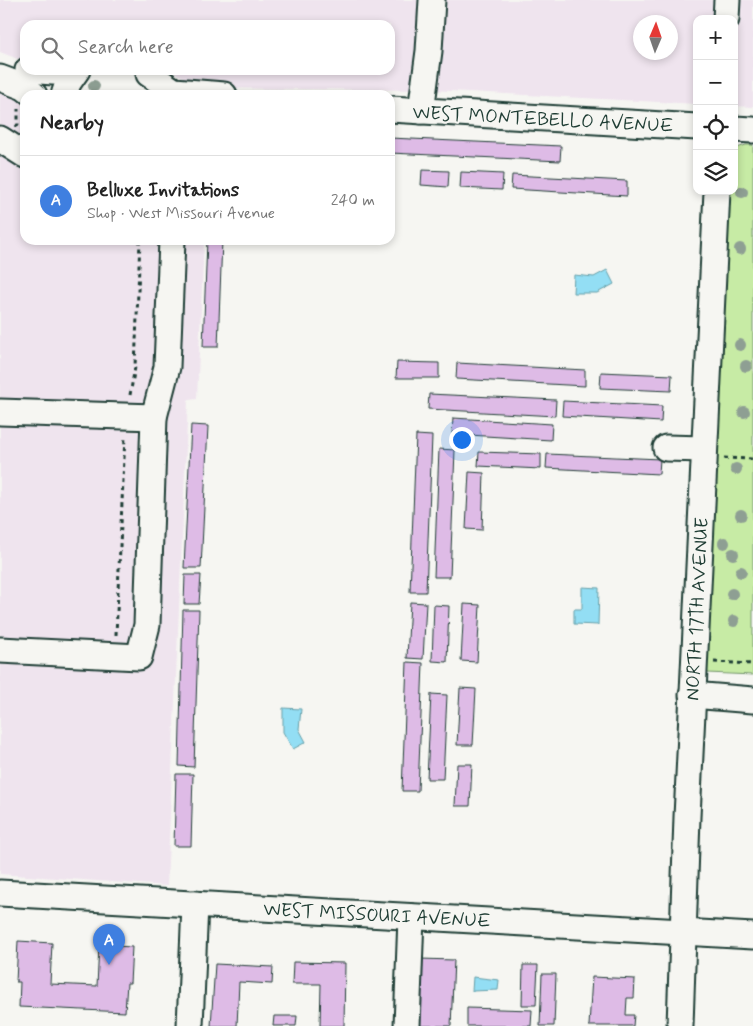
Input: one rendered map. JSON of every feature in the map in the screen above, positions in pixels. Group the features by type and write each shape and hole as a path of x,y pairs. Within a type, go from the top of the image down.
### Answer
{"street":[{"path":"421,111 429,51 432,0"},
{"path":"726,15 727,0"},
{"path":"0,61 20,68"},
{"path":"66,90 74,75"},
{"path":"0,78 28,90"},
{"path":"150,80 172,90"},
{"name":"WEST MONTEBELLO AVENUE","path":"395,109 693,127"},
{"path":"738,129 753,130"},
{"path":"0,139 20,152"},
{"name":"NORTH 17TH AVENUE","path":"680,1026 692,696 712,453 717,195"},
{"path":"0,650 139,657 147,625 154,417 168,367 172,245"},
{"path":"0,412 154,417"},
{"path":"666,448 712,453"},
{"path":"692,696 753,700"},
{"name":"WEST MISSOURI AVENUE","path":"0,893 753,936"},
{"path":"190,1026 195,904"},
{"path":"406,1026 411,916"}],"path":[{"path":"116,655 127,416 135,367 140,245"},
{"path":"712,453 753,459"},
{"path":"710,662 753,664"}],"shaded area":[{"path":"0,0 753,0 753,107 738,106 738,15 693,15 693,104 431,90 202,88 179,75 395,75 395,20 20,20 20,60 0,52"},
{"path":"0,83 20,95 20,245 204,245 197,399 188,400 167,886 0,874"}],"green space":[{"path":"753,145 753,675 707,673 729,195 738,195 738,148"}],"water":[{"path":"607,270 614,284 597,293 573,293 574,275 594,277"},
{"path":"582,587 599,588 598,625 574,624 574,609 582,609"},
{"path":"283,708 301,709 299,729 306,742 293,749 283,732"},
{"path":"473,977 499,980 498,990 472,991"}],"building":[{"path":"395,138 561,146 560,161 395,153"},
{"path":"422,170 449,171 448,187 421,185"},
{"path":"461,172 503,174 502,190 460,188"},
{"path":"512,175 627,181 627,196 511,189"},
{"path":"207,245 222,245 218,347 203,347"},
{"path":"397,362 439,363 439,378 396,378"},
{"path":"457,363 585,370 585,386 456,379"},
{"path":"601,372 672,375 671,391 600,388"},
{"path":"429,394 556,400 555,416 428,409"},
{"path":"563,401 662,406 661,422 562,416"},
{"path":"453,418 552,424 551,440 452,434"},
{"path":"191,425 208,426 201,568 184,568"},
{"path":"416,435 432,436 426,592 410,592"},
{"path":"439,449 455,450 450,577 434,577"},
{"path":"479,452 541,454 541,469 478,466"},
{"path":"547,454 660,459 659,474 546,468"},
{"path":"469,472 484,473 482,530 466,529"},
{"path":"185,575 201,575 199,604 184,604"},
{"path":"410,602 426,603 423,659 407,658"},
{"path":"464,604 480,605 477,662 461,661"},
{"path":"434,605 449,606 447,662 432,661"},
{"path":"183,610 199,610 194,767 179,766"},
{"path":"407,662 423,663 418,791 402,791"},
{"path":"460,688 476,689 473,745 457,745"},
{"path":"431,694 447,695 443,779 427,779"},
{"path":"457,764 472,764 470,806 455,806"},
{"path":"176,774 193,774 191,846 174,846"},
{"path":"18,941 52,943 50,984 97,986 99,945 132,947 130,983 127,983 125,1012 19,1007 20,982 16,982"},
{"path":"420,959 454,960 451,1026 418,1026"},
{"path":"293,962 345,963 344,1026 320,1026 321,984 292,984"},
{"path":"215,964 273,967 272,984 239,982 237,1026 211,1026"},
{"path":"523,965 538,965 536,1005 522,1005"},
{"path":"542,974 556,974 554,1026 540,1026"},
{"path":"592,977 635,979 634,998 627,998 626,1015 634,1015 633,1026 589,1026"},
{"path":"467,1008 532,1010 531,1026 467,1026"},
{"path":"274,1016 297,1016 296,1026 273,1026"}],"place":[{"name":"Belluxe Invitations","path":"109,965"}]}
